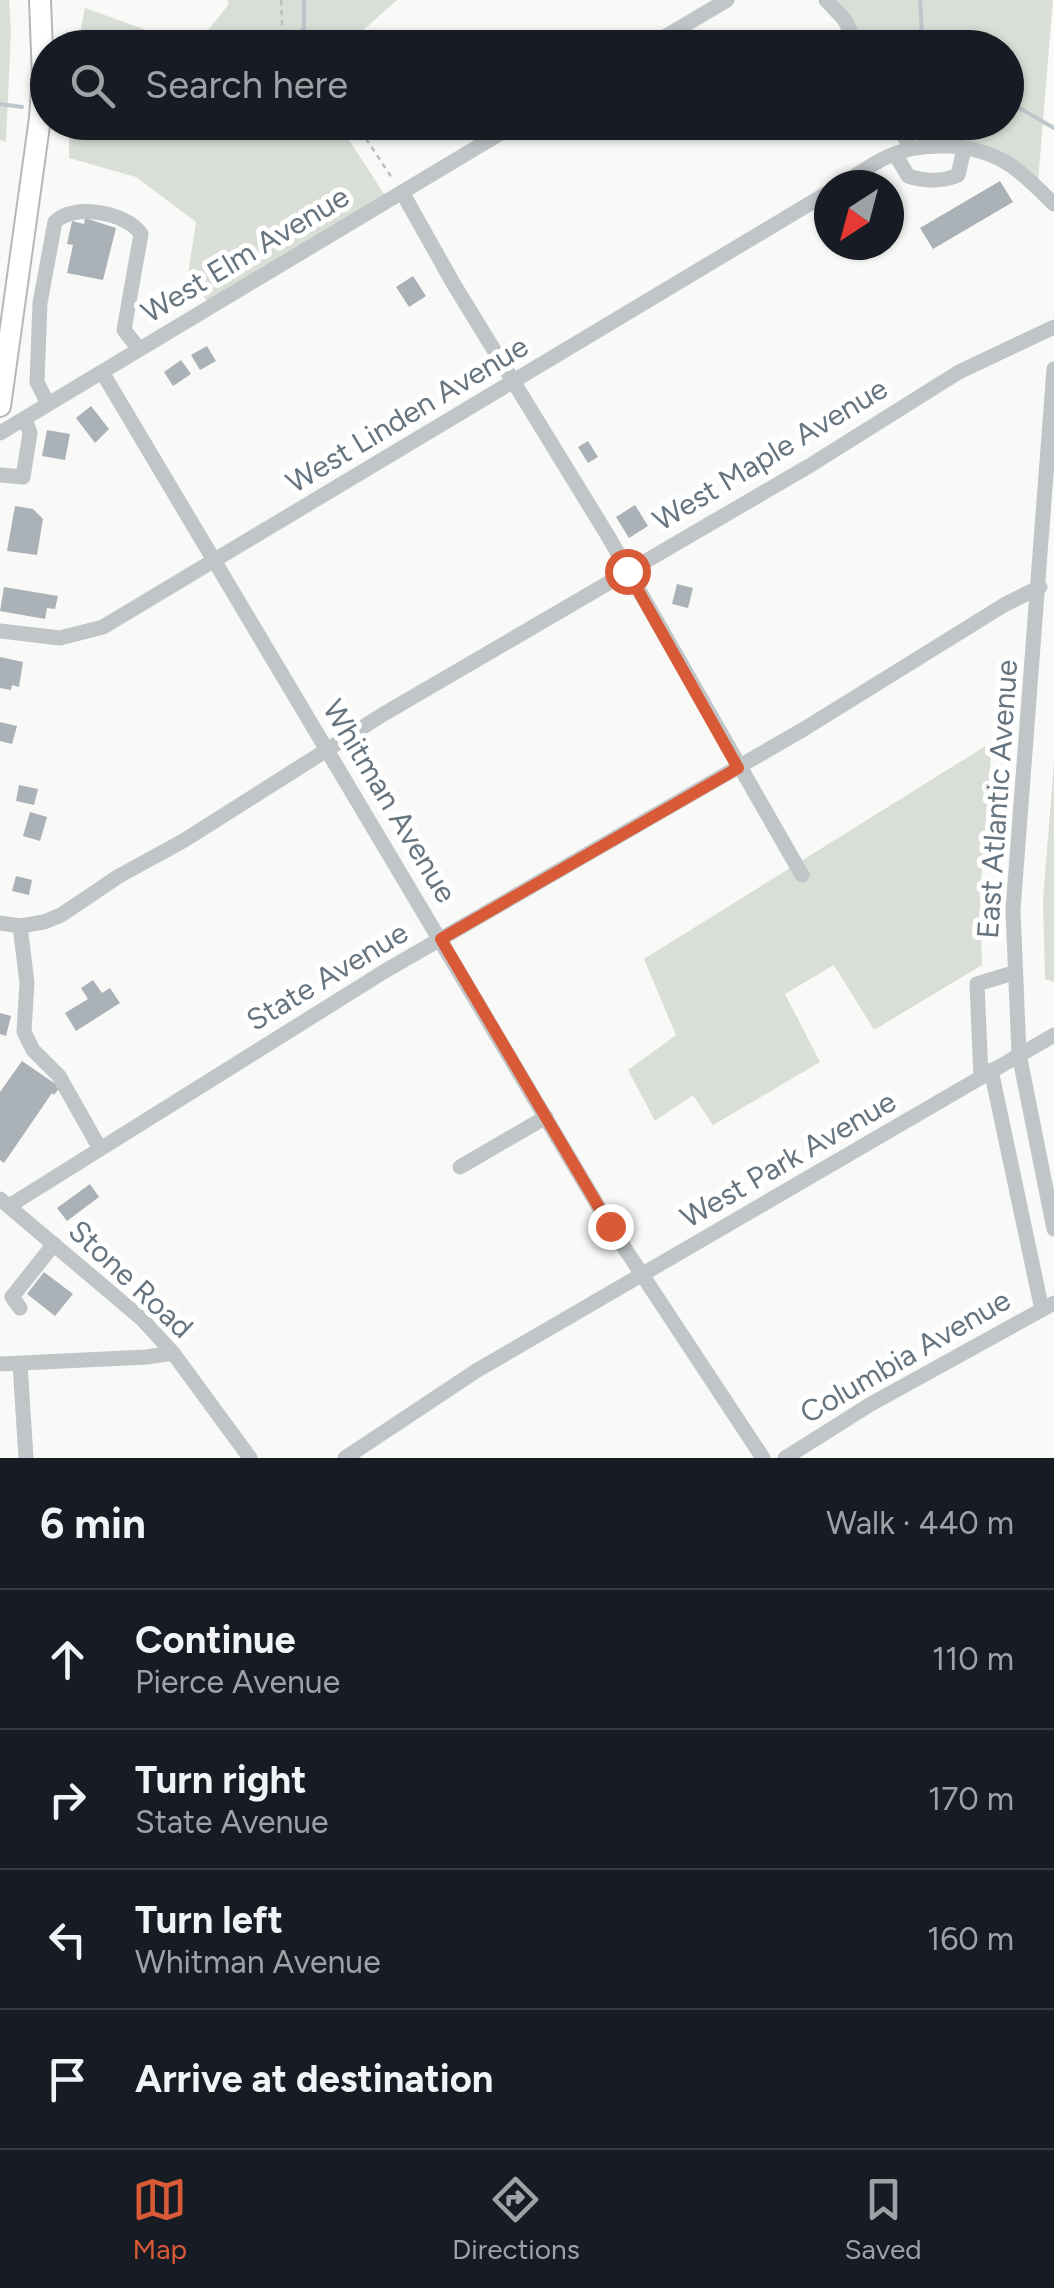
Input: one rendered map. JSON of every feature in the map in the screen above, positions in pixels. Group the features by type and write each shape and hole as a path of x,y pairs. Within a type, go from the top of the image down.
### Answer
{"highway":[{"path":"40,0 41,30"},
{"path":"0,406 8,292 33,140"}],"street":[{"path":"676,30 727,0"},
{"path":"826,0 850,30"},
{"name":"West Elm Avenue","path":"0,434 489,140"},
{"path":"901,140 908,176 928,180 958,175 964,149"},
{"path":"868,170 903,151 944,146 964,149 1007,163 1054,204"},
{"path":"402,192 802,875"},
{"name":"West Linden Avenue","path":"0,631 60,638 89,634 216,562 814,201"},
{"path":"48,404 37,382 40,303 54,222 60,216 75,210 122,218 136,226 140,234 124,330 139,350"},
{"name":"West Maple Avenue","path":"0,923 20,926 62,915 119,876 959,372 1054,328"},
{"name":"East Atlantic Avenue","path":"1054,369 1013,910 1019,1054 1054,1229"},
{"name":"Whitman Avenue","path":"102,372 546,1117 643,1276 764,1458"},
{"path":"0,474 22,477 30,433 24,418"},
{"name":"State Avenue","path":"4,1202 441,939 738,768 1004,605 1040,587"},
{"path":"20,926 27,983 24,1032 34,1050 59,1076 98,1147"},
{"path":"1013,973 976,984 986,1074 1048,1307"},
{"name":"West Park Avenue","path":"345,1458 476,1371 1054,1035"},
{"path":"460,1167 546,1117"},
{"path":"1015,1186 1042,1172"},
{"name":"Stone Road","path":"4,1202 142,1319 250,1458"},
{"path":"1022,1215 1050,1205"},
{"path":"20,1308 12,1297 54,1244"},
{"name":"Columbia Avenue","path":"784,1458 872,1404 1048,1307"},
{"path":"0,1364 172,1353"},
{"path":"20,1364 26,1458"}],"path":[{"path":"281,0 284,30"},
{"path":"367,140 402,192"}],"shaded area":[{"path":"0,0 9,0 11,30 6,142 0,140"},
{"path":"227,0 397,0 363,30 208,30 229,4"},
{"path":"829,0 1053,0 1038,182 977,146 916,140 1024,140 1024,30 848,30"},
{"path":"85,8 146,30 80,30"},
{"path":"69,140 349,140 388,200 212,309 188,274 196,222 136,177 69,158"},
{"path":"992,742 980,895 982,965 874,1030 834,965 785,994 820,1062 713,1125 693,1095 655,1121 628,1070 676,1035 644,959"},
{"path":"1054,763 1054,982 1045,979 1043,900"}],"building":[{"path":"1000,181 1013,202 933,249 920,228"},
{"path":"85,218 116,228 103,280 67,273 73,245 67,244 72,221 84,224"},
{"path":"413,276 426,296 409,307 396,287"},
{"path":"207,346 216,361 200,370 191,355"},
{"path":"181,360 191,374 173,386 164,372"},
{"path":"91,406 109,429 95,443 76,418"},
{"path":"47,430 70,434 65,460 42,456"},
{"path":"588,441 598,457 588,463 578,447"},
{"path":"635,505 648,526 629,538 616,517"},
{"path":"15,506 33,509 43,519 37,555 7,551"},
{"path":"677,584 693,588 688,608 672,604"},
{"path":"4,587 58,596 55,609 47,608 45,619 0,611"},
{"path":"0,657 23,662 19,687 0,688"},
{"path":"0,722 17,726 12,744 0,741"},
{"path":"19,785 38,789 34,805 16,801"},
{"path":"30,812 47,817 40,841 23,836"},
{"path":"16,876 32,880 29,895 12,891"},
{"path":"93,980 102,993 110,988 120,1003 76,1031 65,1013 88,999 81,988"},
{"path":"0,1013 11,1016 6,1036 0,1034"},
{"path":"22,1061 60,1087 4,1163 0,1160 0,1092"},
{"path":"90,1184 99,1197 67,1221 57,1208"},
{"path":"44,1272 73,1294 55,1316 27,1294"}],"waterway":[{"path":"303,30 304,0"},
{"path":"920,0 922,30"},
{"path":"0,104 22,107"},
{"path":"1024,110 1054,128"}],"route":[{"path":"610,1226 441,939 738,768 627,571"}]}
